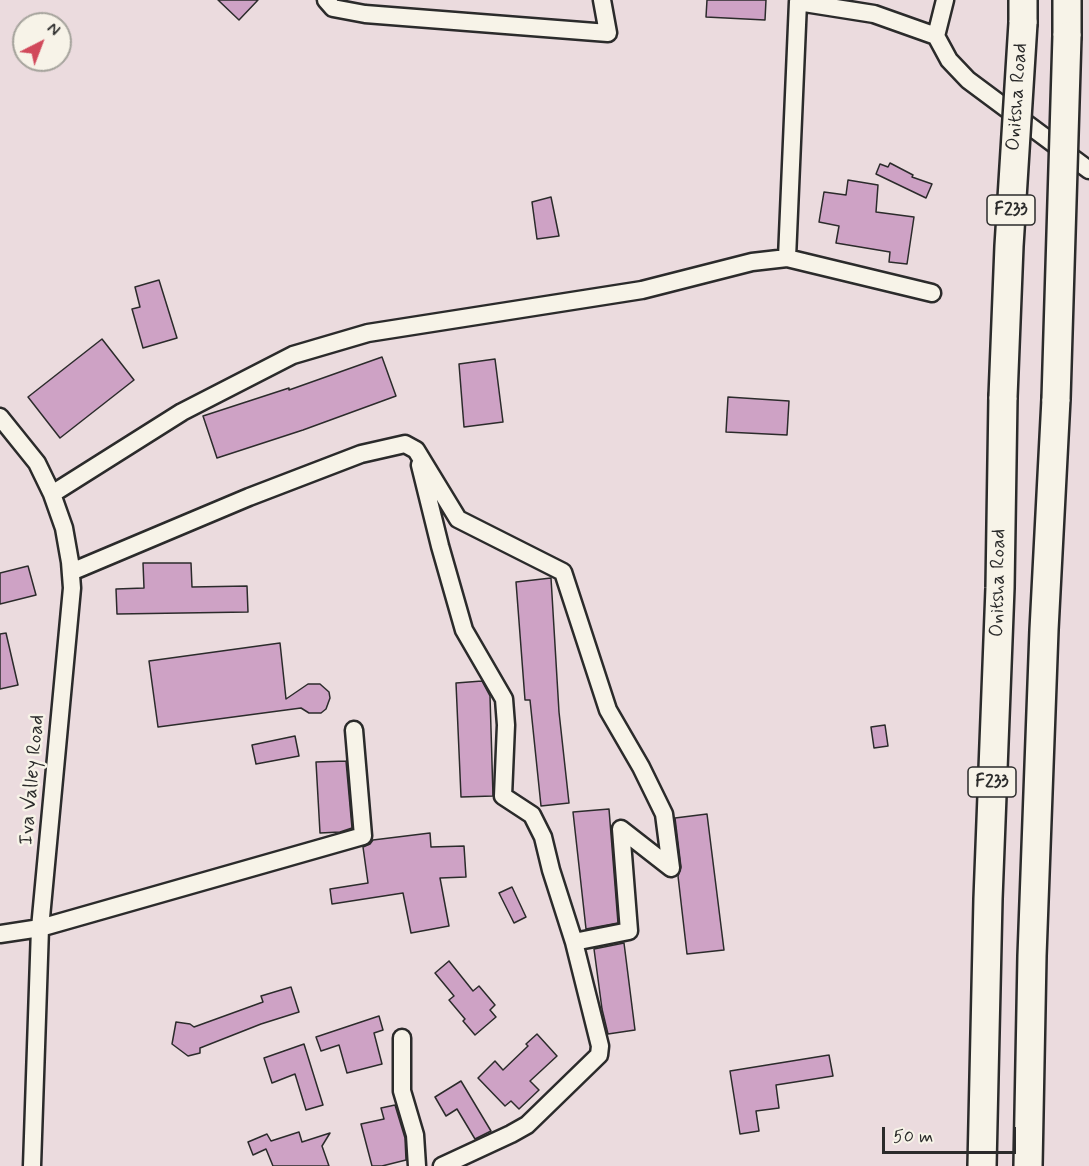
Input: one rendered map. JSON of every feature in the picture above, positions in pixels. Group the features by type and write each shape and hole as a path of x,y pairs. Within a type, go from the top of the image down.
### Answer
{"main road":[{"name":"F233","path":"1028,1166 1033,932 1044,630 1056,399 1067,0"},
{"name":"Onitsha Road","path":"982,1166 988,899 1000,588 1003,397 1009,246 1023,12"}],"street":[{"path":"326,0 333,8 365,14 608,33 602,0"},
{"path":"936,36 945,0"},
{"path":"787,258 798,1 874,14 936,36 949,60 968,80 1089,170"},
{"path":"52,494 182,412 293,355 368,333 642,291 752,262 787,258 932,292"},
{"name":"Iva Valley Road","path":"0,417 37,463 52,494 64,528 72,588 40,928 32,1166"},
{"path":"71,572 249,497 361,454 405,444 416,450 458,519 562,572 608,710 641,767 664,814 671,868 621,829 629,931 574,942"},
{"path":"416,450 464,630 504,699 506,725 503,796 532,815 543,837 574,942 600,1046 599,1055 526,1125 512,1134 441,1166"},
{"path":"0,934 40,928 363,836 354,730"},
{"path":"402,1038 402,1091 415,1135 417,1166"}],"building":[{"path":"218,0 258,0 239,20"},
{"path":"707,0 766,0 765,20 706,17"},
{"path":"890,163 913,175 912,177 932,184 926,198 876,174 880,164 888,167"},
{"path":"848,180 878,185 876,212 914,217 907,264 889,262 890,252 836,243 839,226 819,222 824,192 846,195"},
{"path":"551,197 559,236 537,239 532,202"},
{"path":"159,280 177,338 143,348 132,309 140,307 135,287"},
{"path":"102,339 134,380 60,438 28,397"},
{"path":"382,357 396,396 217,458 203,416 289,388 289,390"},
{"path":"495,359 503,422 464,427 459,364"},
{"path":"728,397 789,401 787,435 726,432"},
{"path":"143,563 191,563 192,587 247,586 248,612 117,614 116,589 144,588"},
{"path":"28,566 36,595 0,604 0,573"},
{"path":"551,578 559,712 569,803 541,806 530,700 525,700 516,582"},
{"path":"6,633 18,685 0,689 0,634"},
{"path":"280,643 286,699 308,684 320,684 329,692 330,698 326,709 321,713 309,713 301,708 158,727 149,661"},
{"path":"482,681 490,696 493,796 461,797 456,683"},
{"path":"885,725 888,746 874,748 871,727"},
{"path":"295,736 299,756 256,764 252,745"},
{"path":"346,761 352,828 340,832 320,833 316,762"},
{"path":"609,809 618,923 586,929 573,812"},
{"path":"707,814 724,950 687,954 678,876 681,867 675,818"},
{"path":"430,833 431,847 464,846 466,877 440,878 449,926 411,933 403,893 332,904 330,889 368,883 363,847 373,840"},
{"path":"512,887 526,917 514,923 499,893"},
{"path":"624,943 635,1030 608,1034 602,1009 594,949"},
{"path":"449,961 473,991 479,986 495,1005 490,1010 496,1017 475,1035 449,1000 454,996 435,973"},
{"path":"291,987 299,1012 200,1048 200,1053 188,1056 172,1044 176,1022 190,1024 194,1027 263,1002 261,996"},
{"path":"379,1016 383,1030 374,1033 382,1064 347,1073 339,1045 321,1051 316,1037"},
{"path":"537,1034 557,1056 530,1081 539,1090 519,1109 511,1101 505,1106 478,1078 495,1061 503,1070"},
{"path":"304,1044 323,1105 306,1110 295,1074 272,1083 264,1058"},
{"path":"829,1055 833,1076 776,1085 779,1108 756,1111 759,1131 740,1134 730,1071"},
{"path":"461,1081 491,1131 475,1139 457,1109 446,1116 435,1097"},
{"path":"395,1105 405,1138 406,1160 372,1166 361,1124 384,1119 381,1108"},
{"path":"299,1132 302,1142 330,1133 322,1146 329,1166 273,1166 266,1149 253,1155 248,1142 267,1134 271,1141"}]}
